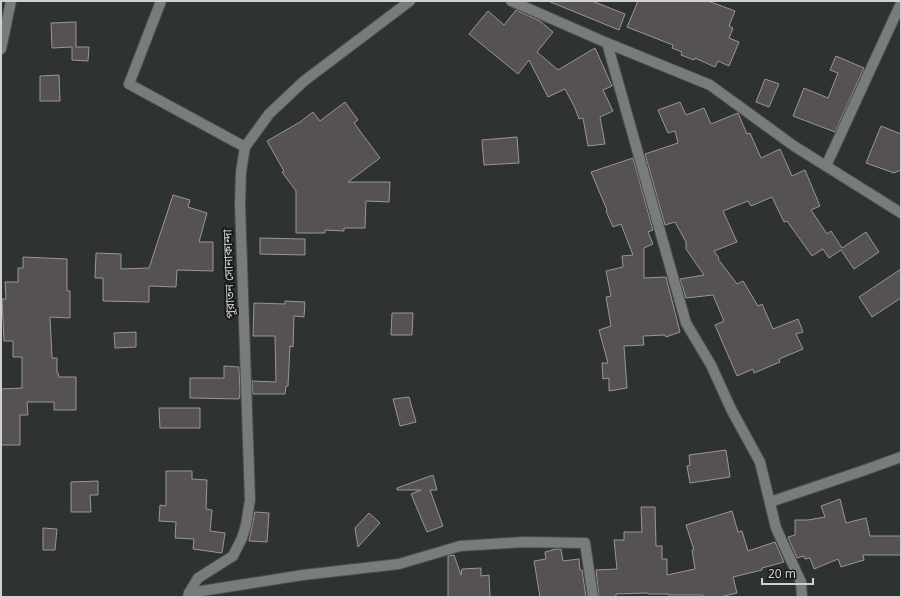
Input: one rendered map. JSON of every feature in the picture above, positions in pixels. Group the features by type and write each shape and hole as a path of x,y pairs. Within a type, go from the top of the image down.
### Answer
{"street":[{"path":"1,49 11,1"},
{"path":"161,1 129,84 245,147"},
{"name":"পুরাতন সোনাকান্দা","path":"189,595 198,578 233,556 242,538 246,525 250,500 240,204 241,172 245,147 269,114 304,81 410,1"},
{"path":"511,1 607,43 710,85 794,146 901,213"},
{"path":"826,166 901,3"},
{"path":"607,43 686,323 710,365 731,409 760,462 776,528 801,582 802,597"},
{"path":"770,502 862,471 901,456"},
{"path":"189,595 303,575 399,564 460,546 524,542 585,543 594,597"}],"building":[{"path":"548,1 592,1 625,14 619,30"},
{"path":"638,1 708,1 735,11 729,26 733,28 729,38 739,42 729,66 718,61 715,67 695,58 694,60 681,55 682,52 672,48 673,45 627,27"},
{"path":"516,10 540,21 553,32 537,52 558,70 595,48 612,86 603,90 613,111 600,117 605,144 588,146 583,118 579,119 565,89 548,97 529,60 518,74 469,34 488,11 504,25"},
{"path":"76,22 76,47 89,47 88,61 72,60 72,47 52,48 51,23"},
{"path":"836,56 864,68 835,132 793,116 804,88 828,98 838,73 830,70"},
{"path":"59,75 60,101 40,101 40,76"},
{"path":"765,79 779,84 769,107 756,102"},
{"path":"345,102 358,120 354,123 380,158 348,182 390,182 389,202 366,201 365,228 344,228 344,231 325,230 325,233 296,233 296,191 282,172 284,171 267,141 300,122 313,112 320,121"},
{"path":"680,102 686,115 704,108 711,124 738,113 747,134 750,133 761,158 780,149 792,176 805,170 820,206 811,210 827,234 831,231 842,248 866,232 879,252 854,269 841,250 829,258 823,249 812,256 787,221 784,222 772,197 751,206 748,201 723,211 737,242 714,251 719,258 718,259 737,284 743,281 758,306 762,304 773,329 798,319 803,332 796,334 803,349 779,359 780,362 754,373 753,369 737,376 715,325 724,321 713,295 686,298 680,279 704,275 686,249 686,242 675,222 665,225 645,154 678,143 675,131 668,133 658,110"},
{"path":"881,126 901,134 901,170 894,173 866,163"},
{"path":"517,137 519,163 484,165 482,140"},
{"path":"633,158 653,230 648,232 653,244 644,248 644,278 666,277 680,332 666,337 665,335 643,336 644,345 624,346 627,388 609,391 609,378 603,379 602,363 608,363 599,330 611,326 606,297 611,296 606,271 623,267 622,256 633,255 621,224 613,227 591,172"},
{"path":"173,195 190,200 188,207 207,213 199,242 213,242 213,271 177,270 176,287 149,286 149,302 103,301 103,278 95,278 96,253 121,254 121,269 149,268"},
{"path":"260,238 305,239 305,255 260,254"},
{"path":"23,257 67,259 67,291 70,291 70,318 50,317 52,358 57,358 57,373 59,377 76,377 76,410 54,410 54,402 27,402 28,415 20,415 20,445 1,445 1,389 22,388 22,357 13,357 13,341 4,341 2,299 6,299 5,282 18,282 18,268 23,268"},
{"path":"901,269 901,298 872,317 859,297"},
{"path":"285,301 305,302 304,317 294,316 293,347 290,346 288,386 286,386 285,394 253,394 252,381 276,382 275,336 253,336 254,303 285,304"},
{"path":"392,313 413,313 412,335 391,335"},
{"path":"136,332 136,347 115,348 114,333"},
{"path":"224,366 239,367 239,399 190,398 190,378 224,378"},
{"path":"409,397 416,422 400,426 393,399"},
{"path":"159,408 200,408 200,428 160,428"},
{"path":"726,450 730,477 690,483 687,466 690,465 689,455"},
{"path":"166,471 192,471 192,479 207,480 206,509 212,510 210,531 225,533 222,553 193,549 194,539 175,538 176,522 159,521 160,505 166,506"},
{"path":"433,475 437,490 430,490 443,526 427,532 411,494 421,490 397,490 397,488"},
{"path":"98,481 98,495 90,495 91,512 71,512 71,482"},
{"path":"840,499 846,523 866,518 870,536 901,536 901,555 863,555 864,560 841,567 838,559 814,569 810,558 805,559 804,556 797,558 788,537 795,535 795,520 808,520 825,517 821,506"},
{"path":"641,507 655,507 656,546 662,546 662,559 667,559 667,575 695,569 692,550 694,550 686,525 732,511 738,532 742,531 748,551 775,542 784,562 762,568 762,570 733,577 737,593 720,597 648,593 616,594 616,597 599,597 596,570 617,569 614,540 624,540 624,532 642,532"},
{"path":"255,512 269,513 267,542 249,541"},
{"path":"369,513 380,523 358,547 355,528"},
{"path":"43,528 57,529 55,550 43,550"},
{"path":"561,549 563,561 579,559 586,597 540,597 534,561 546,559 545,552"},
{"path":"454,555 461,575 462,569 481,568 481,576 489,575 490,597 448,597 448,556"}]}
